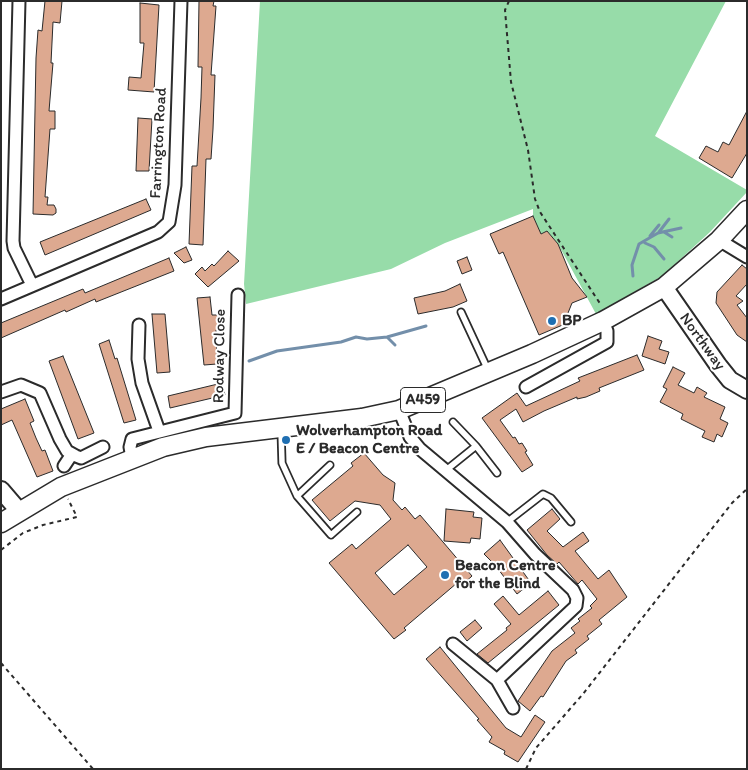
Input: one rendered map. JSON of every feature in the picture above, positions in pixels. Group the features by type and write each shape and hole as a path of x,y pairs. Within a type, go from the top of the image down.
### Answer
{"main road":[{"name":"A459","path":"1,523 61,487 132,458 161,439 206,437 281,428 362,418 399,410 606,319 664,287 719,240 747,210"}],"street":[{"path":"19,1 13,241 14,248 32,285"},
{"name":"Farrington Road","path":"1,299 158,232 168,222 175,185 181,1"},
{"path":"719,240 747,257"},
{"name":"Northway","path":"664,287 730,380 747,390"},
{"name":"Rodway Close","path":"161,439 235,413 238,295"},
{"path":"526,387 607,342 606,319"},
{"path":"139,325 138,359 142,383 161,439"},
{"path":"1,392 21,385 40,392 66,451 81,458 103,447"},
{"path":"399,410 410,437 420,449 507,522 535,554 573,590 578,598 576,606 497,680"},
{"path":"64,466 72,454"},
{"path":"1,490 19,511"},
{"path":"453,644 497,680 513,708"}],"lane":[{"path":"461,312 489,372"},
{"path":"453,422 497,472"},
{"path":"281,428 282,463 297,496 331,535 357,512"},
{"path":"445,471 476,446"},
{"path":"297,496 330,465"},
{"path":"507,522 543,494 551,498 572,522"}],"path":[{"path":"509,1 505,10 511,82 528,150 534,199 540,212 606,319"},
{"path":"1,550 23,533 43,524 78,517 61,487"},
{"path":"526,769 536,748 583,694 732,503 747,489"},
{"path":"1,663 93,769"}],"green space":[{"path":"260,1 726,1 655,136 747,190 747,192 710,232 662,276 596,314 558,244 547,231 541,234 533,216 533,209 445,243 391,269 246,304 244,284"}],"building":[{"path":"45,1 62,1 60,23 53,22 51,63 53,63 49,111 55,111 55,129 50,129 45,197 48,197 47,205 54,205 56,209 56,213 53,215 33,214 36,58 38,30 42,31"},
{"path":"199,1 214,1 213,6 216,6 211,75 215,75 213,129 211,159 206,159 203,245 189,244 192,166 197,166 201,98 202,67 198,67"},
{"path":"140,3 159,5 154,92 128,90 129,77 141,78 144,43 140,43"},
{"path":"747,111 747,153 732,178 699,158 706,146 718,152 723,142 729,145"},
{"path":"138,118 152,119 149,171 136,171"},
{"path":"146,199 151,210 45,255 40,242"},
{"path":"533,216 541,234 547,231 558,244 572,278 587,297 572,303 568,313 572,321 539,335 503,252 499,254 490,234"},
{"path":"186,247 192,260 184,263 174,253"},
{"path":"228,251 239,261 208,287 195,274 202,267 205,271 212,264 214,266"},
{"path":"467,257 472,270 462,274 457,261"},
{"path":"169,258 174,271 96,302 95,299 66,312 65,310 1,338 1,323 83,289 85,293"},
{"path":"742,265 747,269 747,284 736,296 743,301 737,305 747,318 747,342 737,335 716,303 717,292"},
{"path":"460,284 467,301 453,307 418,314 414,298 445,291"},
{"path":"210,297 212,315 218,315 219,330 216,330 217,364 204,365 197,298"},
{"path":"152,314 165,314 170,372 157,373"},
{"path":"648,336 662,341 659,349 669,352 665,364 642,356"},
{"path":"109,340 115,359 117,358 136,420 124,423 99,344"},
{"path":"637,355 644,370 599,388 600,391 586,397 577,399 577,397 523,422 516,409 500,420 513,438 515,437 519,444 522,443 533,465 522,472 482,418 517,393 526,406 580,381 578,378"},
{"path":"63,356 94,433 78,439 49,361"},
{"path":"673,367 685,373 678,385 694,393 697,387 707,393 704,397 725,407 720,419 728,423 722,437 717,434 714,442 702,437 705,431 681,419 683,414 660,402 667,389 663,387"},
{"path":"222,383 225,395 170,408 168,396"},
{"path":"25,399 34,421 30,423 42,451 45,450 53,471 37,477 12,420 1,425 1,409"},
{"name":"Beacon Centre for the Blind","path":"364,453 383,475 395,483 393,500 402,510 405,507 415,519 420,515 472,576 460,587 457,583 404,628 406,630 394,639 329,563 352,544 356,549 391,519 380,505 355,501 330,521 312,500 353,466 351,463","holes":["408,545 427,567 394,595 375,573"]},
{"path":"446,509 474,512 473,517 482,518 480,539 471,538 470,543 444,541"},
{"path":"552,509 560,519 547,531 563,547 583,532 589,541 575,551 598,579 609,570 627,597 599,620 602,624 587,636 589,639 575,650 577,653 566,661 543,697 541,696 530,711 518,701 552,651 575,633 571,628 580,621 578,619 592,608 590,606 597,599 582,580 578,584 559,562 557,564 547,555 527,530"},
{"path":"500,540 531,583 517,594 484,554"},
{"path":"548,591 559,605 488,663 477,654 507,630 506,628 511,624 494,604 503,596 519,615"},
{"path":"475,620 482,628 467,641 460,632"},
{"path":"440,647 506,728 521,737 535,715 545,722 518,762 504,754 505,751 489,742 492,737 477,720 479,719 426,659"}],"waterway":[{"path":"659,232 669,219"},
{"path":"650,236 659,225"},
{"path":"633,276 632,265 639,244 658,233 681,228"},
{"path":"664,232 672,237"},
{"path":"645,243 654,247 664,259"},
{"path":"249,361 277,351 341,342 356,337 367,339 387,337 426,326"},
{"path":"387,337 395,345"}],"place":[{"name":"BP","path":"552,321"},
{"name":"Wolverhampton Road E / Beacon Centre","path":"286,440"},
{"name":"Beacon Centre for the Blind","path":"445,575"}]}
